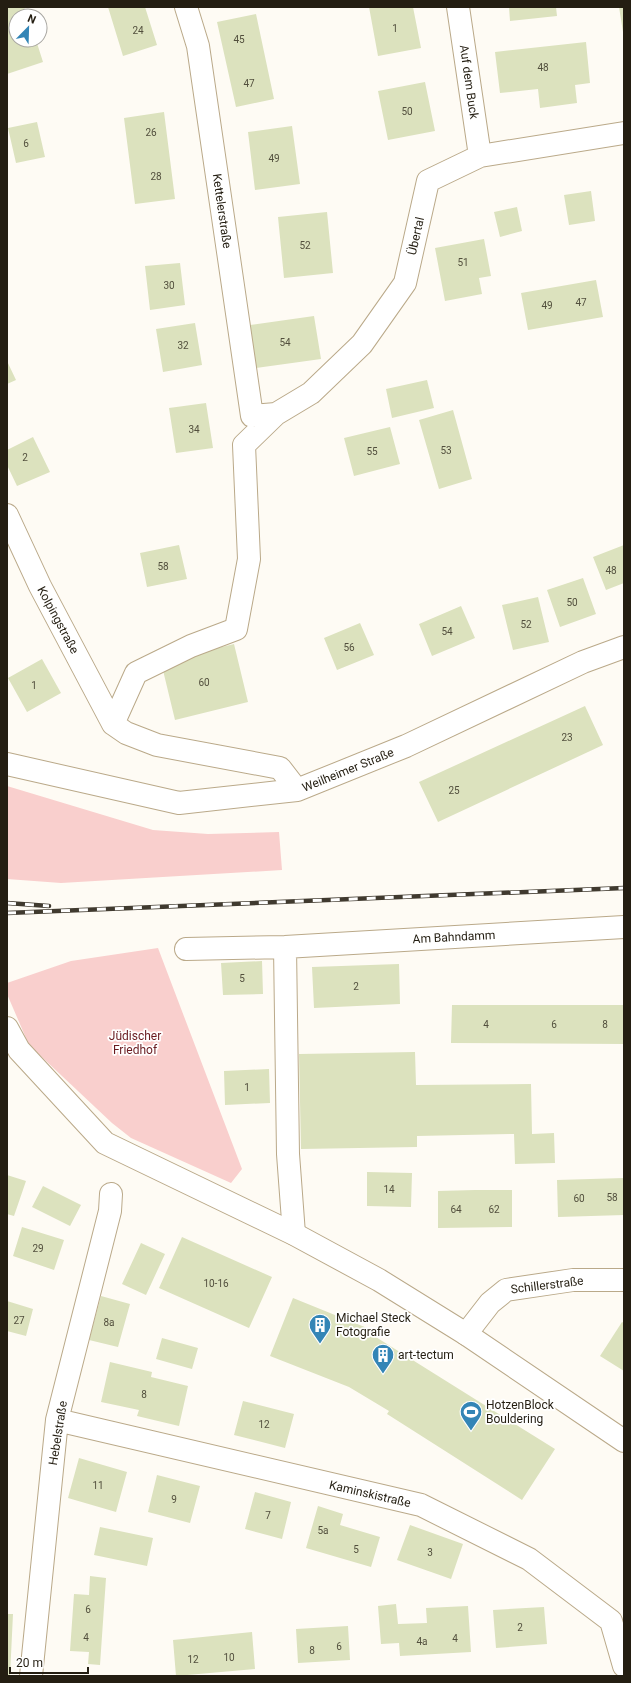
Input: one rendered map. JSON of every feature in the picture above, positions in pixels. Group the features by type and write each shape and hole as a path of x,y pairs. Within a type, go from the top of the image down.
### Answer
{"street":[{"name":"Kettelerstraße","path":"186,7 198,46 252,416"},
{"name":"Auf dem Buck","path":"458,7 480,156"},
{"name":"Übertal","path":"252,416 276,414 311,394 362,344 405,283 428,181 480,156 624,133"},
{"path":"276,414 244,445 249,559 236,629 191,646 136,673 113,724 126,733 157,745 280,768 297,790"},
{"name":"Kolpingstraße","path":"7,515 40,586 113,724"},
{"name":"Weilheimer Straße","path":"7,764 179,803 297,790 406,746 583,662 624,647"},
{"name":"Am Bahndamm","path":"186,950 285,947 624,927"},
{"path":"285,947 288,1154 294,1234"},
{"path":"7,1028 19,1050 105,1143 294,1234 379,1280 466,1334 624,1441"},
{"name":"Hebelstraße","path":"31,1676 57,1420 110,1211 112,1194"},
{"name":"Schillerstraße","path":"466,1334 490,1303 506,1290 573,1280 624,1280"},
{"name":"Kaminskistraße","path":"57,1420 421,1505 529,1558 610,1621 624,1666"}],"green space":[{"path":"7,786 153,830 208,834 279,832 282,870 61,883 7,879"},
{"name":"Jüdischer Friedhof","path":"158,948 242,1169 231,1183 131,1138 112,1123 29,1045 7,994 7,983 71,961"}],"building":[{"path":"7,7 24,7 8,8 8,48 39,48 43,62 7,74"},
{"path":"108,7 145,7 157,45 123,56"},
{"path":"369,7 413,7 421,48 378,56"},
{"path":"509,7 556,7 557,16 510,21"},
{"path":"619,7 624,7 624,32 623,32"},
{"path":"256,14 274,99 236,107 217,22"},
{"path":"586,42 590,83 575,85 577,103 540,108 538,89 500,93 495,52"},
{"path":"425,82 435,131 388,140 378,91"},
{"path":"164,112 175,199 135,204 124,118"},
{"path":"37,122 45,157 16,163 8,128"},
{"path":"292,126 300,184 255,190 248,132"},
{"path":"591,191 595,221 569,225 564,195"},
{"path":"517,207 522,231 500,237 494,212"},
{"path":"327,212 333,273 284,278 278,217"},
{"path":"484,239 491,276 479,278 482,294 445,301 435,248"},
{"path":"180,263 185,305 150,310 145,266"},
{"path":"596,280 603,317 528,330 521,293"},
{"path":"314,316 321,359 256,368 250,325"},
{"path":"195,323 202,365 163,372 156,329"},
{"path":"7,361 16,380 7,384"},
{"path":"427,380 434,408 392,418 386,389"},
{"path":"206,403 213,448 176,453 169,408"},
{"path":"453,410 472,479 439,489 419,420"},
{"path":"390,427 400,464 354,476 344,438"},
{"path":"33,437 50,472 17,486 7,465 7,450"},
{"path":"179,545 187,579 147,587 140,553"},
{"path":"624,545 624,583 606,590 593,557"},
{"path":"583,578 596,614 560,627 547,590"},
{"path":"538,597 549,642 513,650 502,605"},
{"path":"461,606 475,638 432,656 419,624"},
{"path":"360,623 374,655 337,670 324,638"},
{"path":"234,644 248,702 175,720 161,662"},
{"path":"42,659 61,693 27,712 8,678"},
{"path":"585,706 603,745 438,822 419,782"},
{"path":"262,961 263,994 223,995 221,963"},
{"path":"399,964 400,1004 314,1008 312,967"},
{"path":"452,1005 624,1005 624,1044 451,1043"},
{"path":"415,1052 416,1085 531,1084 532,1134 554,1133 555,1163 515,1164 514,1134 417,1136 417,1147 301,1149 299,1054"},
{"path":"269,1069 270,1103 225,1105 224,1071"},
{"path":"367,1172 412,1173 411,1207 367,1206"},
{"path":"7,1175 26,1181 14,1216 7,1214"},
{"path":"624,1178 624,1215 558,1217 557,1180"},
{"path":"43,1186 81,1205 70,1226 32,1207"},
{"path":"512,1190 512,1227 438,1228 438,1191"},
{"path":"22,1227 64,1240 54,1270 13,1256"},
{"path":"182,1237 272,1277 249,1328 159,1288"},
{"path":"141,1243 165,1254 146,1295 122,1284"},
{"path":"101,1296 130,1304 118,1347 89,1340"},
{"path":"293,1298 372,1330 371,1334 555,1449 522,1500 387,1414 389,1411 349,1387 270,1356"},
{"path":"7,1301 33,1309 26,1336 7,1331"},
{"path":"622,1322 624,1323 624,1371 600,1356"},
{"path":"162,1338 198,1348 192,1369 156,1359"},
{"path":"110,1362 152,1372 151,1377 188,1386 179,1426 137,1416 139,1410 101,1402"},
{"path":"243,1401 294,1414 285,1448 234,1435"},
{"path":"79,1458 127,1472 116,1512 68,1498"},
{"path":"157,1475 200,1486 190,1523 148,1512"},
{"path":"255,1492 291,1502 282,1539 245,1529"},
{"path":"318,1506 343,1514 340,1525 380,1537 371,1567 306,1548"},
{"path":"410,1525 463,1544 451,1579 397,1560"},
{"path":"100,1527 153,1538 147,1566 94,1555"},
{"path":"90,1576 106,1578 100,1665 88,1664 89,1652 70,1651 74,1594 89,1595"},
{"path":"396,1604 398,1624 427,1623 426,1608 468,1606 471,1652 400,1656 399,1643 381,1644 378,1606"},
{"path":"544,1607 547,1644 496,1648 493,1610"},
{"path":"7,1614 13,1614 10,1676 7,1676"},
{"path":"348,1626 350,1660 298,1663 296,1629"},
{"path":"252,1632 255,1669 176,1676 173,1640"}],"railway":[{"path":"7,913 624,888"},
{"path":"7,903 49,906"}],"place":[{"name":"Michael Steck Fotografie","path":"320,1344"},
{"name":"art-tectum","path":"383,1374"},
{"name":"HotzenBlock Bouldering","path":"471,1432"}]}
